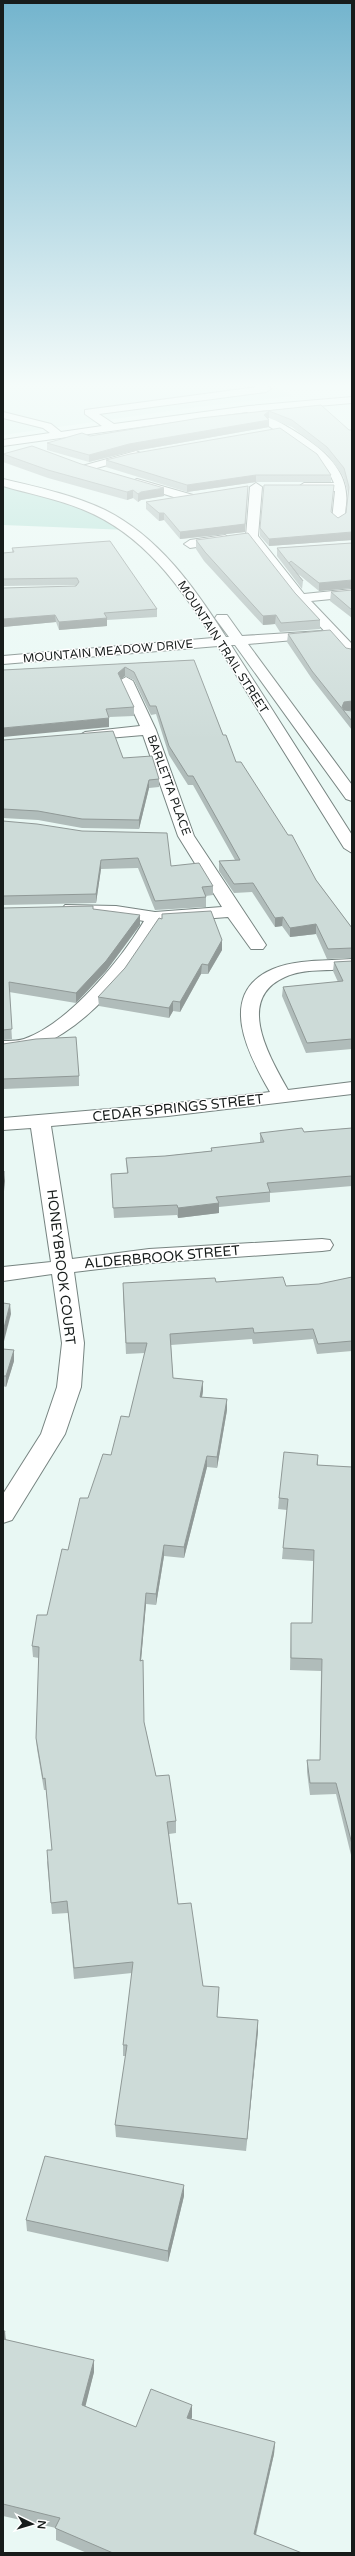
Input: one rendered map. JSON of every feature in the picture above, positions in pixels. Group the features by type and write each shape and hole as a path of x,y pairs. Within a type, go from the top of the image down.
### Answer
{"street":[{"name":"MOUNTAIN TRAIL STREET","path":"79,502 115,520 157,555 179,579 221,642 352,848"},
{"name":"MOUNTAIN TRAIL STREET","path":"88,502 101,506 135,527 175,563 238,640 352,796"},
{"path":"255,502 252,536 301,598 352,652"},
{"path":"338,520 340,502"},
{"path":"190,544 252,536"},
{"path":"266,552 282,550"},
{"path":"301,598 352,593"},
{"name":"MOUNTAIN MEADOW DRIVE","path":"3,660 332,632"},
{"name":"BARLETTA PLACE","path":"126,681 150,730 179,835 257,945"},
{"path":"72,736 150,730"},
{"path":"57,909 116,910 155,917 233,911"},
{"path":"3,1047 32,1043 50,1034 80,1010 144,938 155,917"},
{"path":"282,1096 257,1052 249,1021 255,991 269,977 281,972 352,964"},
{"name":"CEDAR SPRINGS STREET","path":"3,1124 40,1123 352,1088"},
{"name":"HONEYBROOK COURT","path":"3,1514 53,1434 69,1387 73,1343 61,1267 46,1149 40,1123"},
{"name":"ALDERBROOK STREET","path":"3,1274 148,1256 322,1245"}],"green space":[{"path":"3,502 75,502 128,530 3,525"}],"building":[{"path":"146,502 247,502 245,524 180,532 164,513 159,513"},
{"path":"262,502 332,502 331,512 338,518 346,513 347,502 352,502 352,532 269,539 260,528"},
{"path":"248,533 295,593 320,620 281,623 276,615 263,616 196,540"},
{"path":"110,541 157,609 104,613 107,618 59,622 55,615 3,619 3,588 76,586 79,582 77,578 3,579 3,553 14,552 12,548"},
{"path":"352,543 352,580 319,583 291,561 289,563 303,581 277,548"},
{"path":"352,590 352,610 331,592"},
{"path":"330,630 346,648 352,650 352,701 344,702 342,707 344,710 352,711 352,721 312,671 288,634"},
{"path":"194,660 223,735 226,735 236,762 241,762 288,835 292,835 316,880 352,928 352,948 328,949 316,924 290,928 283,917 275,918 253,883 234,884 219,861 240,860 193,776 188,776 169,746 156,706 150,706 134,672 125,667 118,673 134,707 106,709 109,718 3,728 3,670"},
{"path":"113,731 123,758 152,756 159,779 149,780 139,820 82,819 38,811 3,809 3,740"},
{"path":"3,821 37,824 82,831 167,833 171,866 199,863 213,886 202,887 206,897 155,901 138,858 101,860 96,894 3,896"},
{"path":"93,906 93,909 140,915 106,961 76,993 9,982 12,1029 3,1030 3,908"},
{"path":"211,911 222,940 208,965 202,964 180,1002 173,1001 169,1008 98,997 125,968 159,918 162,919 162,914"},
{"path":"352,961 352,1039 307,1043 283,987 343,981 334,962"},
{"path":"76,1037 79,1076 3,1079 3,1044 36,1039"},
{"path":"302,1128 304,1132 352,1128 352,1176 267,1183 270,1192 216,1197 219,1203 178,1208 177,1205 113,1208 111,1174 128,1173 126,1158 212,1151 211,1148 264,1142 260,1133"},
{"path":"283,1277 286,1286 319,1284 352,1277 352,1341 318,1344 313,1329 254,1333 253,1328 170,1334 173,1378 203,1381 200,1397 227,1399 217,1457 207,1456 184,1547 164,1545 156,1594 146,1593 140,1661 143,1660 144,1722 156,1776 169,1775 176,1821 167,1822 178,1904 191,1903 203,1986 219,1987 217,2017 258,2020 247,2139 115,2125 127,2045 123,2045 133,1962 74,1968 67,1901 51,1903 47,1850 52,1850 45,1778 43,1779 36,1738 39,1647 32,1646 37,1615 47,1615 62,1549 68,1550 80,1498 88,1498 103,1454 111,1455 121,1416 129,1417 147,1343 126,1343 123,1283 215,1278 216,1282"},
{"path":"3,1303 10,1304 3,1332"},
{"path":"3,1349 14,1350 6,1376 3,1376"},
{"path":"284,1452 318,1455 317,1465 352,1467 352,1844 336,1783 310,1783 307,1760 320,1760 322,1659 291,1658 291,1623 312,1623 314,1550 283,1548 288,1499 279,1498"},
{"path":"45,2156 184,2185 168,2251 26,2220"},
{"path":"3,2339 94,2360 82,2405 136,2427 151,2389 192,2405 187,2418 275,2442 254,2534 302,2553 113,2553 55,2528 60,2518 3,2504"}]}
